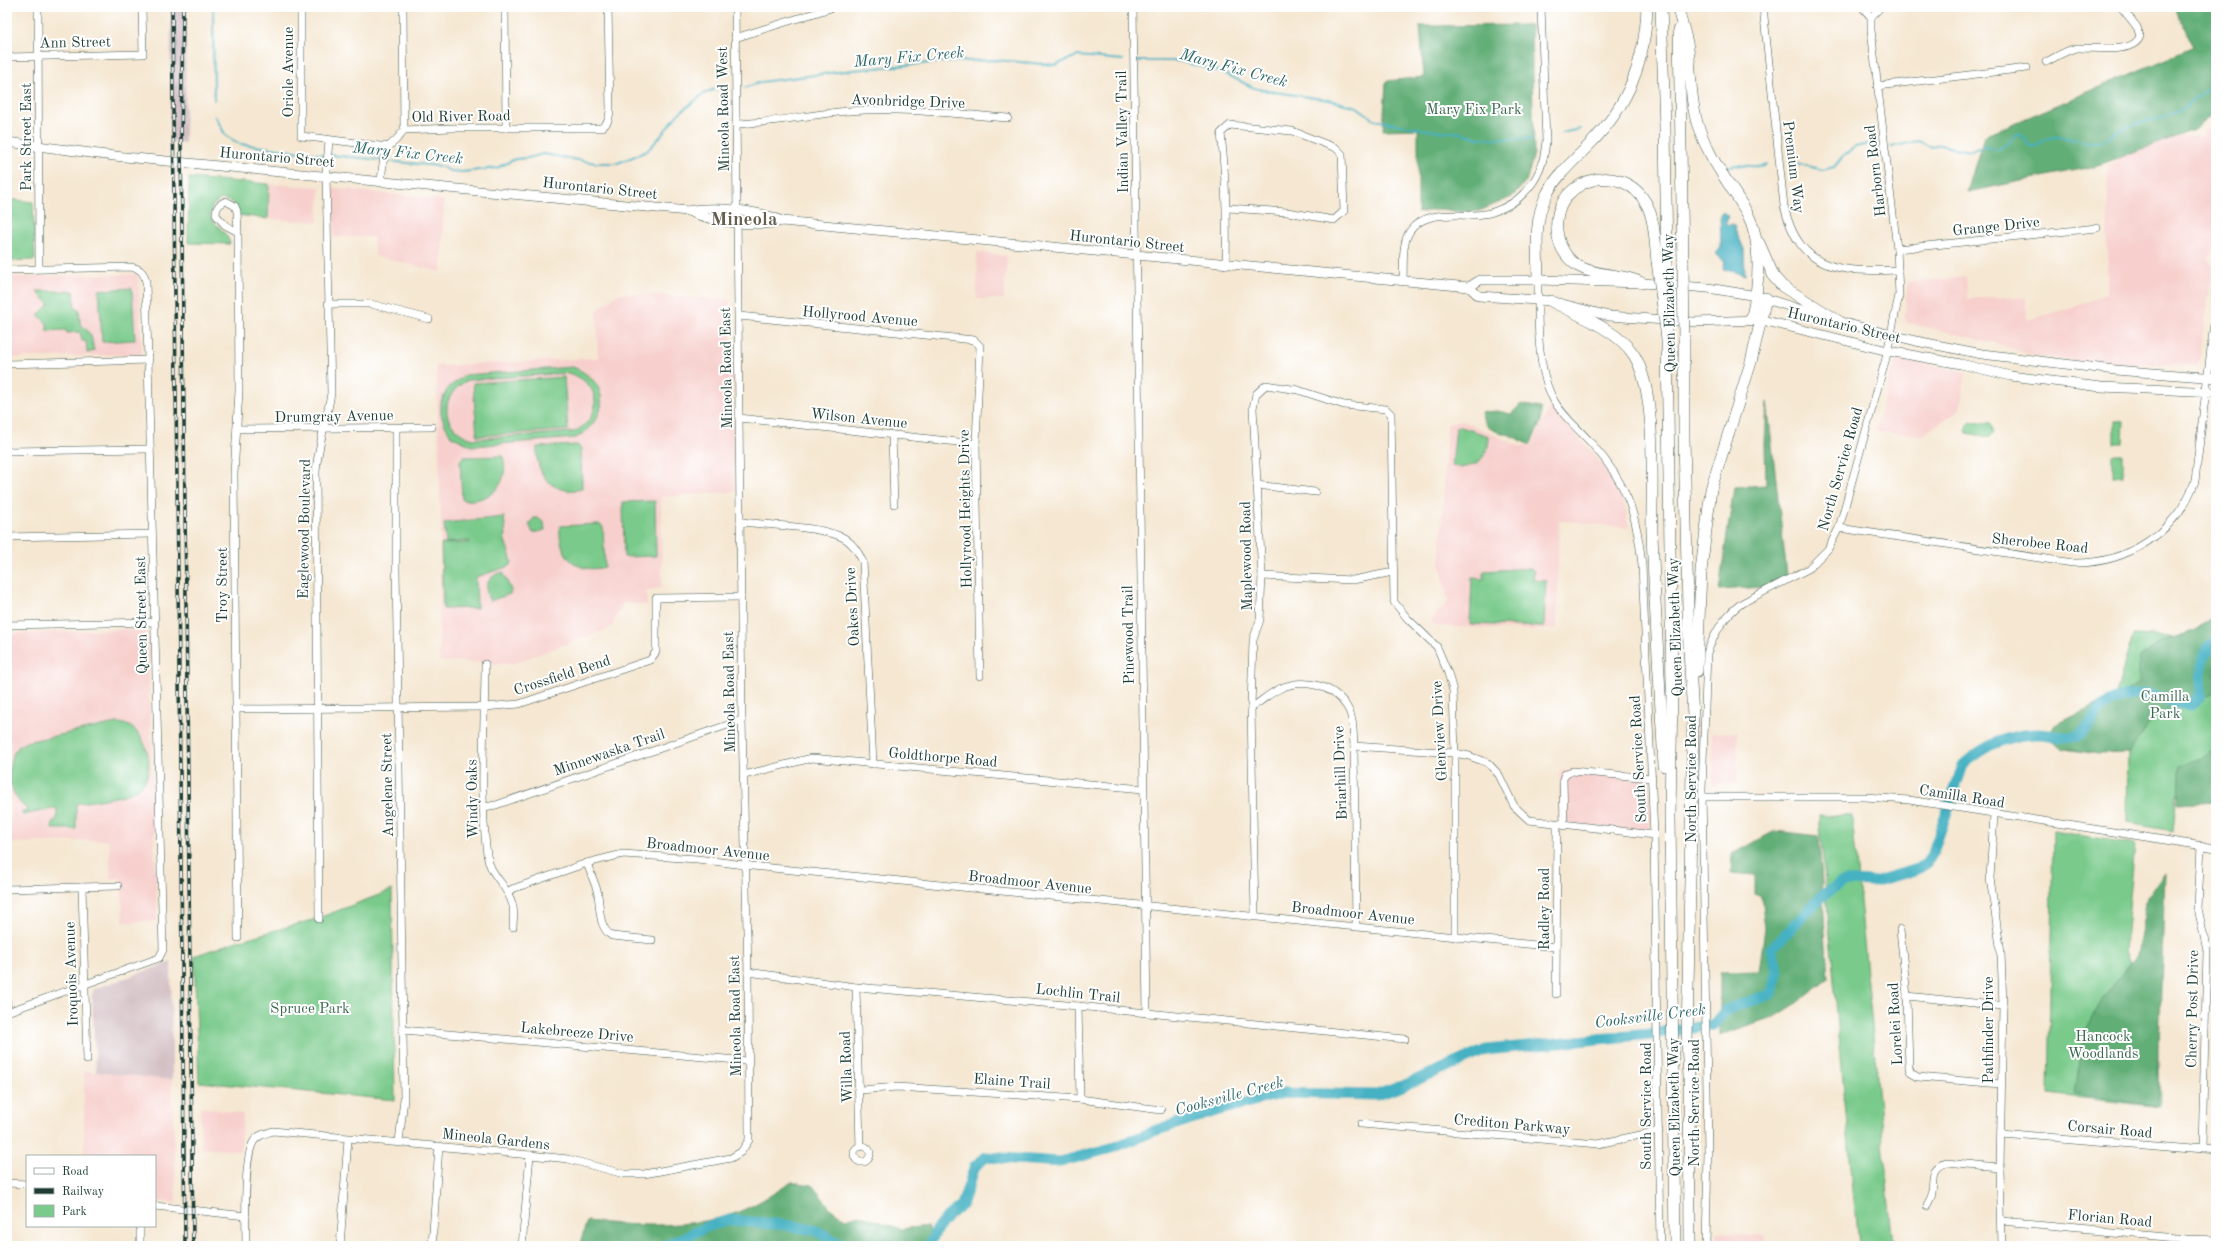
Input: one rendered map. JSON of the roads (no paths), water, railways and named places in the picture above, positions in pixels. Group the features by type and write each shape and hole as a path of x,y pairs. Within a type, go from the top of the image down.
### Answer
{"highway":[{"path":"1538,280 1537,223 1545,197 1559,175 1607,127 1619,109 1635,77 1644,46 1647,7"},
{"name":"Queen Elizabeth Way","path":"1661,7 1666,128 1662,263 1667,339 1672,689 1670,816 1675,1246"},
{"path":"1679,10 1688,46 1696,118 1705,148 1748,214 1753,232 1762,297 1756,320 1747,376 1711,489 1701,571 1693,716"},
{"name":"Queen Elizabeth Way","path":"1679,10 1684,438 1689,651 1693,716 1687,1043 1689,1077 1690,1246"},
{"path":"1642,283 1630,277 1589,270 1578,266 1569,258 1560,245 1555,225 1556,213 1564,198 1576,186 1592,180 1607,178 1621,181 1637,192 1647,205 1662,263"},
{"path":"1753,232 1774,277 1782,286 1840,322"},
{"path":"1551,301 1592,322 1618,339 1633,354 1644,377 1650,419 1653,539 1665,787 1670,816"}],"main road":[{"name":"Hurontario Street","path":"7,142 114,156 688,211 704,208 770,215 782,221 1226,265 1469,287 1479,296 1551,301 1609,316 1635,319 1693,322 1756,320 1888,351 1961,364 2011,376 2064,383 2136,389 2216,392"},
{"name":"Hurontario Street","path":"688,211 704,218 737,222 769,225 782,221"},
{"name":"Hurontario Street","path":"1469,287 1480,280 1538,280 1642,283 1708,288 1762,297 1840,322 1891,335 2014,359 2135,372 2212,377"}],"street":[{"name":"Park Street East","path":"38,7 40,146 39,268"},
{"name":"Ann Street","path":"7,57 143,54 142,7"},
{"name":"Oriole Avenue","path":"301,7 301,136 329,141"},
{"path":"403,7 404,130"},
{"path":"505,7 506,128"},
{"name":"Old River Road","path":"384,146 388,147 404,130 601,128 605,126 608,121 610,111 608,7"},
{"name":"Mineola Road West","path":"735,7 737,222"},
{"path":"735,38 834,7"},
{"name":"Indian Valley Trail","path":"1133,7 1136,256"},
{"path":"1403,281 1406,241 1410,231 1418,222 1431,217 1493,213 1520,197 1532,185 1539,173 1544,157 1546,141 1541,7"},
{"name":"Premium Way","path":"1763,7 1784,206 1790,228 1795,239 1802,248 1818,261 1839,269 1898,270"},
{"path":"1862,7 1872,17 1881,7"},
{"path":"2046,62 2076,48 2126,48 2134,44 2140,36 2137,27 2121,7"},
{"name":"Harborn Road","path":"1872,17 1871,30 1877,86 1897,249 1899,295 1891,335"},
{"path":"1877,86 2027,68"},
{"name":"Avonbridge Drive","path":"736,124 778,121 849,111 899,110 1008,118"},
{"path":"1226,265 1228,208 1221,133 1230,125 1249,125 1292,131 1340,151 1343,158 1344,211 1334,220 1288,212 1228,208"},
{"path":"329,141 384,146 381,181"},
{"name":"Eaglewood Boulevard","path":"319,919 316,472 323,428 327,418 331,393 326,176 329,141"},
{"name":"Mineola Road East","path":"736,1156 746,1146 750,1136 748,972 744,866 737,222"},
{"name":"Grange Drive","path":"1897,249 2097,228"},
{"name":"Troy Street","path":"238,232 239,390 234,474 238,938"},
{"name":"Pinewood Trail","path":"1136,256 1147,1013"},
{"name":"Queen Street East","path":"39,268 130,267 140,269 144,274 149,360 162,955 84,985"},
{"path":"7,270 39,268"},
{"name":"South Service Road","path":"1538,280 1542,369 1550,392 1558,406 1610,466 1626,495 1638,529 1654,835 1658,1022 1660,1246"},
{"path":"328,304 371,304 429,319"},
{"name":"Sherobee Road","path":"1839,528 2066,562 2086,563 2120,557 2144,545 2160,533 2176,515 2189,496 2195,481 2206,391 2212,377 2216,307"},
{"name":"Hollyrood Avenue","path":"739,316 978,342"},
{"name":"North Service Road","path":"1706,1246 1707,1040 1702,797 1707,654 1714,636 1724,619 1742,603 1808,569 1818,561 1828,549 1839,528 1888,351 1891,335"},
{"name":"Hollyrood Heights Drive","path":"978,342 980,346 976,444 980,676"},
{"path":"7,364 149,360"},
{"name":"Maplewood Road","path":"1255,916 1251,708 1252,640 1260,620 1262,576 1253,408 1256,394 1266,385 1298,390 1344,405 1386,409 1391,414 1392,422"},
{"name":"Wilson Avenue","path":"739,418 976,444"},
{"name":"Glenview Drive","path":"1392,422 1394,602 1408,619 1437,647 1448,673 1453,691 1455,753 1456,937"},
{"name":"Drumgray Avenue","path":"237,429 432,427"},
{"name":"Angelene Street","path":"396,428 404,1099 399,1142"},
{"path":"892,435 894,504"},
{"path":"7,451 150,449"},
{"path":"1257,485 1315,492"},
{"name":"Oakes Drive","path":"740,522 825,531 845,539 857,549 863,562 873,764"},
{"path":"7,537 152,534"},
{"path":"1262,576 1353,580 1393,572"},
{"name":"Crossfield Bend","path":"235,710 485,707 519,704 650,660 656,652 656,598 741,597"},
{"path":"7,625 154,622"},
{"name":"Windy Oaks","path":"485,664 484,807 488,861 508,892 513,905 513,927"},
{"name":"Briarhill Drive","path":"1251,708 1279,689 1294,684 1310,682 1327,689 1347,707 1352,723 1354,746 1356,926"},
{"name":"Minnewaska Trail","path":"484,807 496,805 742,720"},
{"path":"1354,746 1455,753 1469,756 1488,763 1499,775 1514,806 1529,820 1654,835"},
{"name":"Goldthorpe Road","path":"744,776 812,758 1143,789"},
{"name":"Radley Road","path":"1556,994 1556,947 1563,778 1566,773 1572,771 1652,778"},
{"name":"Camilla Road","path":"1702,797 1866,797 1909,800 2216,848"},
{"name":"Pathfinder Drive","path":"1994,814 1990,878 2001,953 2003,1006 2000,1168 2002,1246"},
{"name":"Cherry Post Drive","path":"2201,846 2198,908 2207,951 2202,1150"},
{"name":"Broadmoor Avenue","path":"508,892 512,889 587,863 623,854 697,859 744,866 1556,947"},
{"path":"587,863 597,890 602,922 607,933 612,936 652,940"},
{"path":"7,889 118,886"},
{"name":"Iroquois Avenue","path":"82,887 87,1060"},
{"name":"Lorelei Road","path":"1900,930 1907,996 1908,1068 1911,1073 1918,1077 2001,1084"},
{"name":"Lochlin Trail","path":"748,972 856,987 1078,1006 1405,1039"},
{"path":"7,1002 7,1012 84,985"},
{"name":"Willa Road","path":"856,987 860,1090 860,1147"},
{"path":"1907,996 2003,1006"},
{"path":"1078,1006 1080,1099"},
{"name":"Lakebreeze Drive","path":"403,1030 748,1061"},
{"name":"Elaine Trail","path":"860,1090 897,1087 1080,1099 1161,1110"},
{"name":"Crediton Parkway","path":"1361,1124 1598,1144 1659,1131"},
{"name":"Mineola Gardens","path":"246,1216 249,1154 254,1141 262,1135 273,1131 568,1159 624,1174 644,1174 728,1159 736,1156"},
{"name":"Corsair Road","path":"2001,1133 2216,1151"},
{"path":"340,1246 348,1138"},
{"path":"432,1246 438,1146"},
{"path":"522,1246 530,1155"},
{"path":"1927,1206 1932,1195 1932,1174 1940,1165 1945,1163 2000,1168"},
{"path":"7,1183 26,1184"},
{"path":"156,1206 246,1216 246,1246"},
{"name":"Florian Road","path":"2002,1222 2188,1242 2216,1240"},
{"path":"140,1227 140,1246"}],"water":[{"path":"1723,212 1729,217 1726,222 1728,225 1733,224 1744,249 1745,275 1723,269 1725,262 1715,253 1721,248 1720,215"}],"waterway":[{"name":"Mary Fix Creek","path":"213,7 214,100"},
{"name":"Mary Fix Creek","path":"744,88 761,82 853,70 941,62 995,60 1056,65 1077,56 1123,60"},
{"name":"Mary Fix Creek","path":"1137,61 1179,61 1222,72 1254,88 1329,100 1357,107 1375,120 1427,130 1462,133 1479,138 1533,139"},
{"name":"Mary Fix Creek","path":"1891,147 1918,141 1932,147 1939,145 1971,151 1985,145 1991,149 1998,150 2018,133 2024,137 2029,146 2036,146 2044,140 2060,137 2083,142 2100,142 2106,140 2121,129 2166,116 2180,110 2216,81"},
{"name":"Mary Fix Creek","path":"385,161 440,166 450,171 462,172 497,168 515,159 528,158 543,154 596,163 618,163 647,151 678,114 705,93 723,86 726,88"},
{"name":"Mary Fix Creek","path":"215,116 226,136 240,144 325,155"},
{"name":"Mary Fix Creek","path":"1561,133 1580,129"},
{"name":"Mary Fix Creek","path":"1796,163 1823,170 1834,167 1844,155 1855,147 1869,144"},
{"name":"Mary Fix Creek","path":"330,155 381,160"},
{"name":"Mary Fix Creek","path":"1724,169 1735,165 1761,166 1767,164"},
{"name":"Cooksville Creek","path":"929,1246 937,1229 948,1216 962,1205 975,1166 986,1157 1060,1162 1115,1147 1154,1131 1216,1111 1283,1093 1377,1095 1405,1085 1486,1050 1650,1034 1713,1025 1726,1010 1771,994 1778,971 1771,949 1822,896 1844,881 1873,882 1918,869 1927,863 1933,852 1963,765 1971,758 1998,742 2017,736 2038,734 2071,737 2078,735 2084,732 2105,704 2133,695 2151,695 2178,703 2191,705 2201,695 2202,666 2206,652 2216,641"},
{"name":"Cooksville Creek","path":"665,1246 709,1226 730,1220 785,1225 815,1230 844,1246"}],"railway":[{"path":"172,7 185,1246"},
{"path":"183,7 181,142 193,1246"}],"district":[{"name":"Mineola","path":"744,218"}],"park label":[{"name":"Mary Fix Park","path":"1474,109"},
{"name":"Camilla Park","path":"2165,704"},
{"name":"Spruce Park","path":"310,1008"},
{"name":"Hancock Woodlands","path":"2103,1044"}]}
